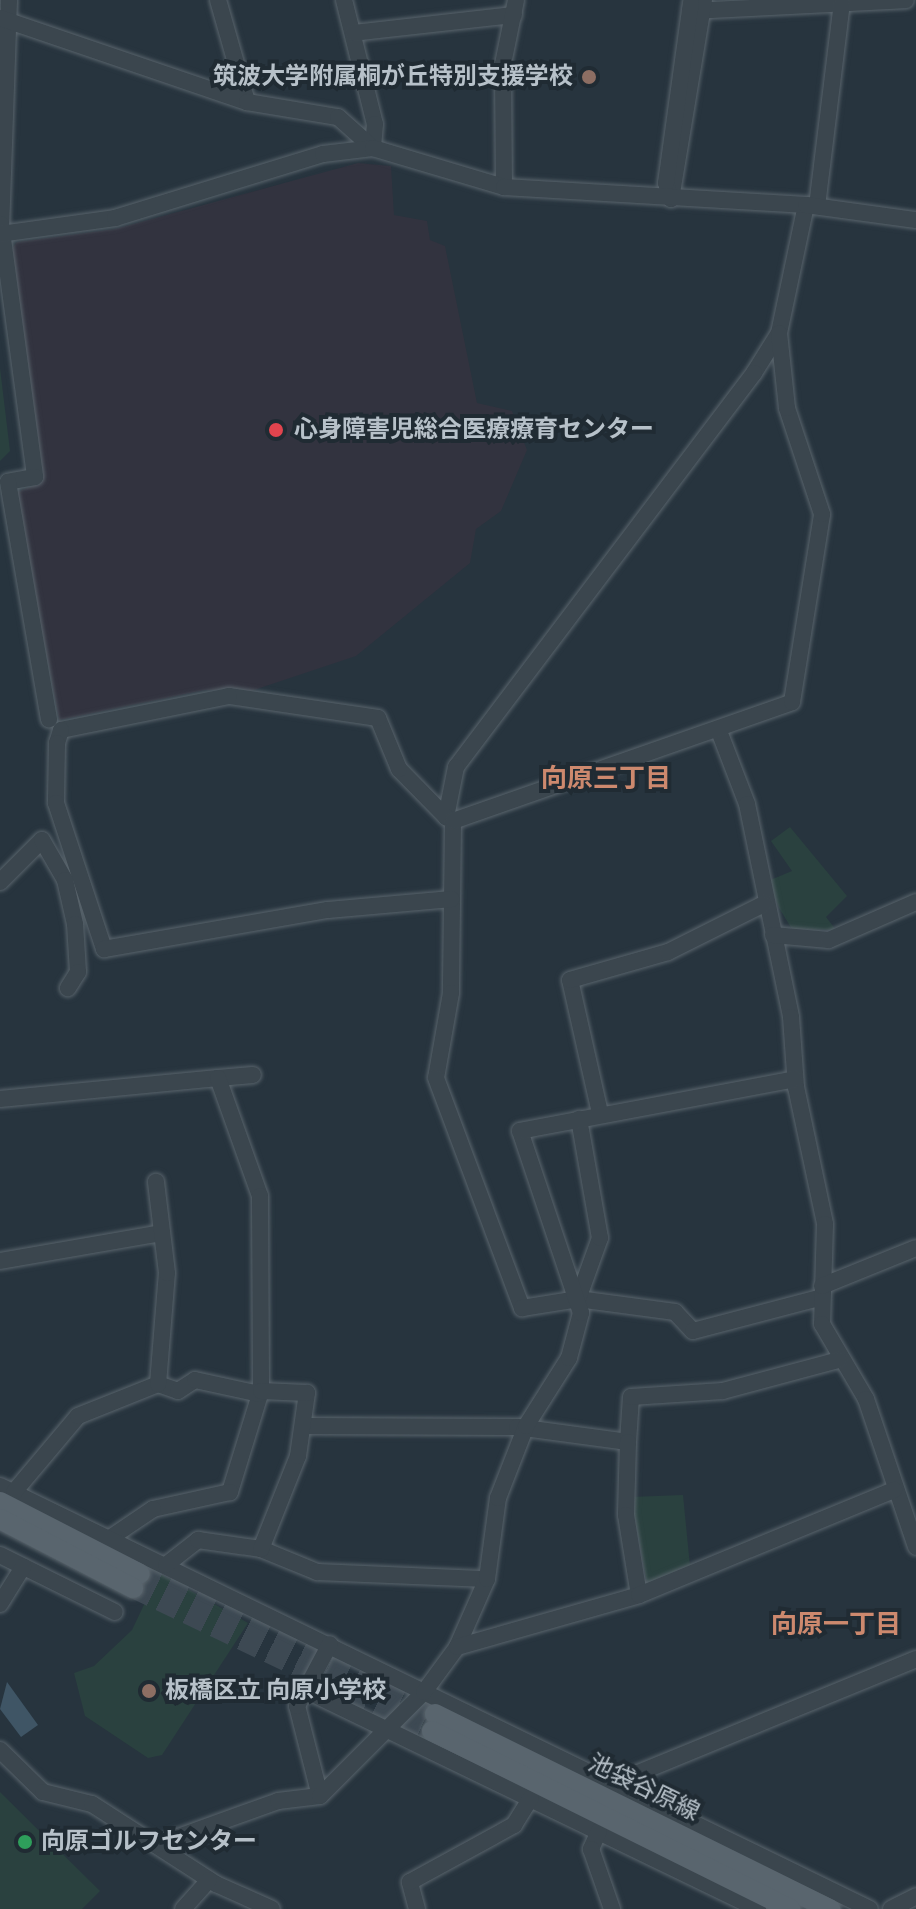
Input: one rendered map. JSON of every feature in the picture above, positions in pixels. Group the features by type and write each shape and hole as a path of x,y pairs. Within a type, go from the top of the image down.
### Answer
{"main road":[{"path":"0,1519 137,1581 5,1493"},
{"name":"池袋谷原線","path":"790,1909 433,1722 830,1909"}],"street":[{"path":"9,0 2,19 1,234 35,477 8,482 49,719"},
{"path":"218,0 247,102"},
{"path":"344,0 375,124 373,148"},
{"path":"671,199 666,183 697,5 906,0"},
{"path":"449,819 719,731 792,702 821,544 820,500 787,408 779,333 812,206 842,3"},
{"path":"353,33 515,7 503,64 504,187"},
{"path":"2,19 247,102 338,117 373,148"},
{"path":"1,234 115,218 323,154 373,148 504,187 812,206 916,219"},
{"path":"779,333 456,767 448,796 452,899 451,993 436,1078 514,1300 522,1308 578,1299 675,1312 693,1331 820,1292 916,1248"},
{"path":"449,819 399,769 378,718 229,696 61,730 57,743 56,803 104,949 328,910 452,899"},
{"path":"719,731 747,804 764,904 773,935 795,1079 825,1224 820,1292 839,1360 866,1399 894,1490 916,1547"},
{"path":"0,882 42,840 65,880 75,924 78,972 68,988"},
{"path":"773,935 829,940 916,902"},
{"path":"600,1113 570,980 668,952 764,904"},
{"path":"0,1099 253,1075"},
{"path":"110,1538 153,1509 230,1492 261,1392 260,1196 218,1078"},
{"path":"578,1299 559,1264 520,1131 600,1113 795,1079"},
{"path":"156,1845 278,1801 320,1796 424,1692 457,1647 487,1579 498,1498 525,1430 569,1358 578,1299 600,1238 579,1119"},
{"path":"156,1182 167,1273 158,1384"},
{"path":"0,1261 162,1233"},
{"path":"639,1595 626,1515 631,1397 723,1391 839,1360"},
{"path":"261,1549 303,1426 307,1393 261,1392 195,1380 178,1391 158,1384 78,1416 5,1493 110,1538 330,1644 626,1794 870,1909"},
{"path":"303,1426 411,1422 525,1430 628,1442"},
{"path":"457,1647 639,1595 894,1490"},
{"path":"166,1565 198,1540 261,1549 317,1572 487,1579"},
{"path":"0,1555 115,1612"},
{"path":"0,1604 23,1567"},
{"path":"320,1796 297,1706 330,1644"},
{"path":"626,1794 636,1774 916,1659"},
{"path":"307,1691 758,1909"},
{"path":"0,1750 43,1792 92,1804 209,1880 272,1909"},
{"path":"417,1909 410,1882 514,1825 531,1798"},
{"path":"599,1831 591,1849 612,1909"},
{"path":"183,1909 209,1880"},
{"path":"891,1909 916,1896"}],"shaded area":[{"name":"心身障害児総合医療療育センター","path":"358,163 391,166 394,215 427,221 430,240 445,246 477,403 512,411 527,450 501,511 476,529 470,563 356,656 251,691 205,690 59,720 15,493 39,483 11,250 17,242 115,229"},
{"path":"7,1682 38,1725 21,1737 0,1709"}],"green space":[{"path":"0,368 10,451 0,461"},
{"path":"790,827 847,896 826,917 836,930 792,929 779,908 768,881 792,871 771,841"},
{"path":"683,1495 690,1566 647,1584 631,1497"},
{"path":"159,1573 248,1623 162,1755 148,1758 85,1716 74,1673 94,1666 132,1630"},
{"name":"向原ゴルフセンター","path":"0,1792 100,1891 82,1909 0,1909"}],"tunnel":[{"path":"140,1574 435,1714"},
{"path":"133,1588 432,1731"}],"place":[{"name":"筑波大学附属桐が丘特別支援学校","path":"589,77"},
{"name":"心身障害児総合医療療育センター","path":"276,430"},
{"name":"板橋区立 向原小学校","path":"149,1691"},
{"name":"向原ゴルフセンター","path":"25,1842"}],"district":[{"name":"向原三丁目","path":"606,780"},
{"name":"向原一丁目","path":"836,1626"}]}
